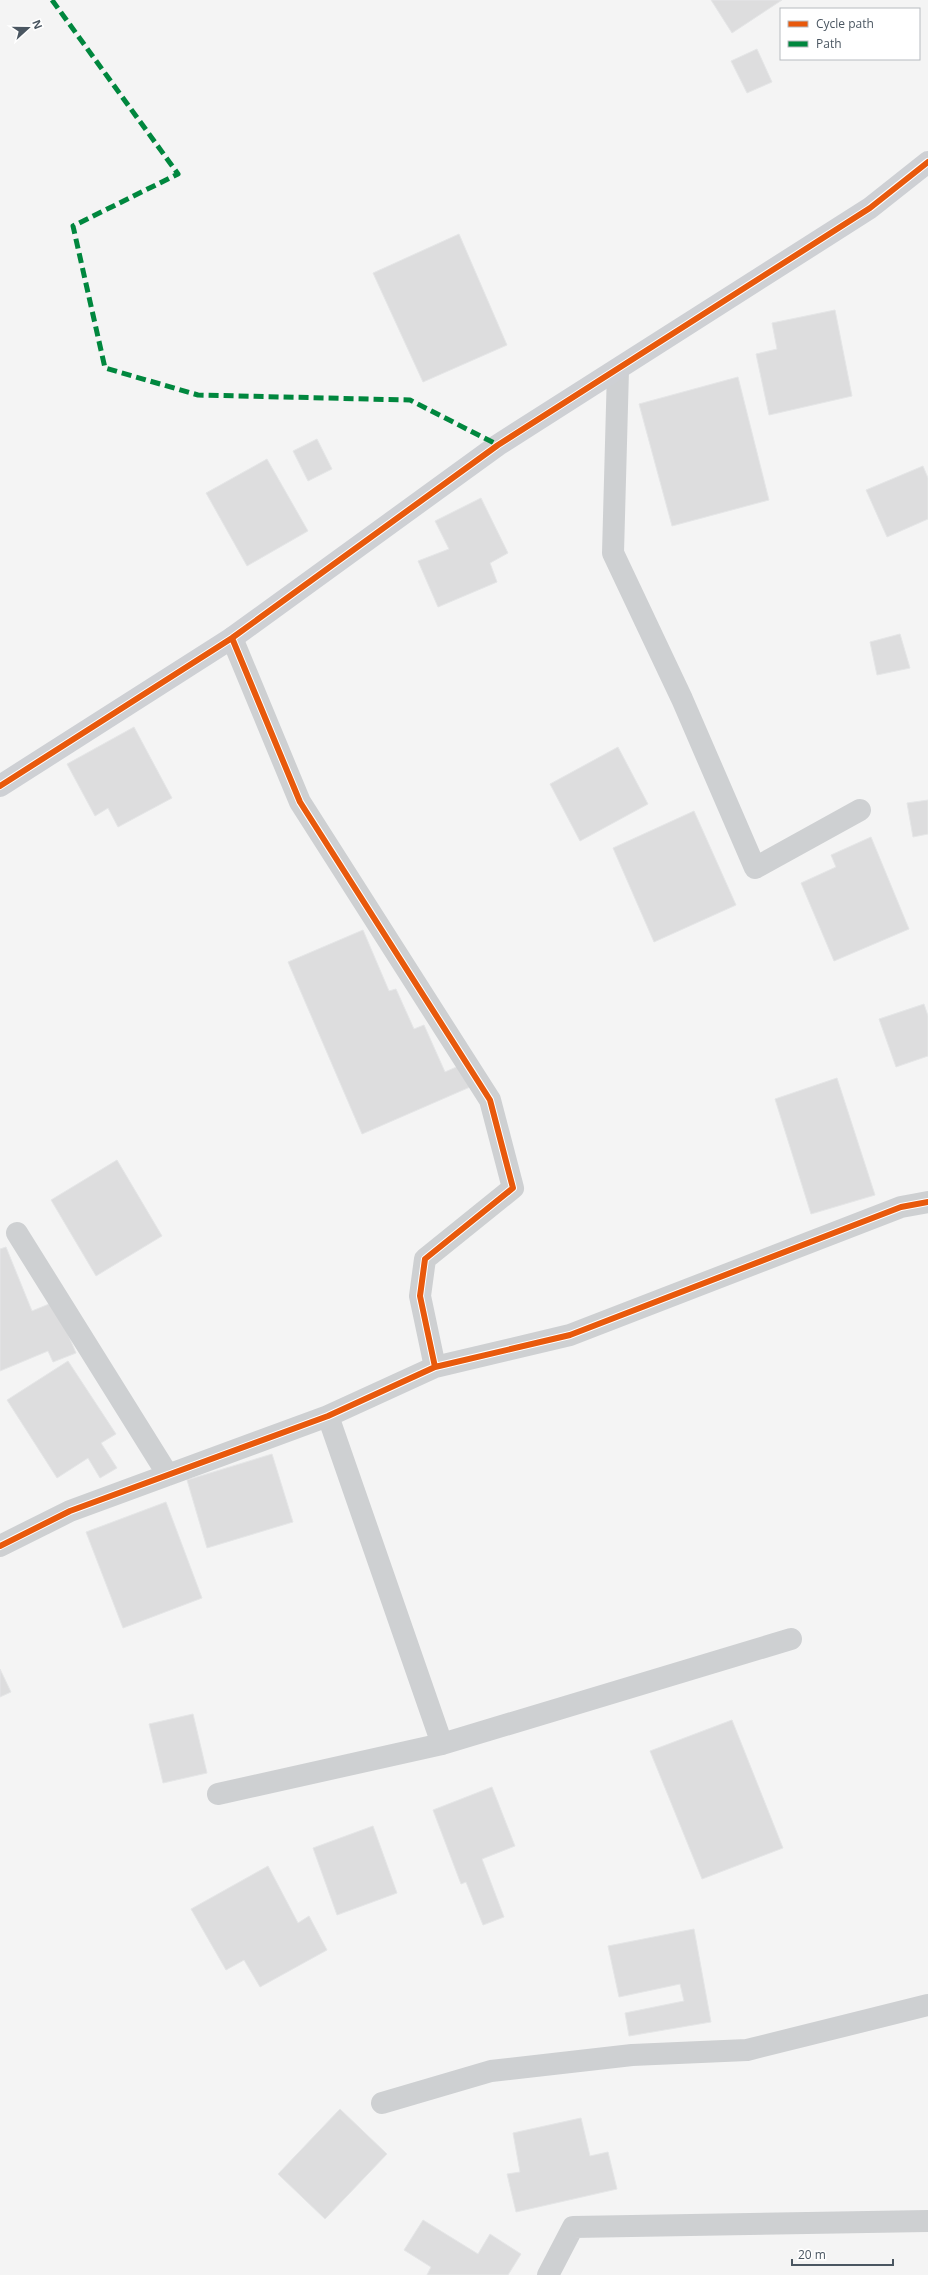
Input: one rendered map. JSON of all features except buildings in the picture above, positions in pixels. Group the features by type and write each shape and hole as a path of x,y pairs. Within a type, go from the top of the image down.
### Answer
{"street":[{"path":"0,786 232,638 498,445 618,370 870,208 928,162"},
{"path":"618,370 613,553 682,699 755,868 860,810"},
{"path":"232,638 300,802 490,1100 513,1188 425,1259 420,1296 434,1367"},
{"path":"0,1546 70,1511 328,1416 434,1367 570,1335 901,1207 928,1202"},
{"path":"17,1234 168,1475"},
{"path":"328,1416 442,1744"},
{"path":"218,1794 442,1744 791,1639"},
{"path":"382,2103 491,2071 632,2055 747,2050 928,2004"},
{"path":"548,2275 573,2227 928,2221"}],"marked path":[{"path":"52,0 178,174 73,226 105,368 198,395 410,400 498,445"}],"cycle path":[{"path":"0,786 232,638 498,445 870,208 928,162"},
{"path":"232,638 300,802 490,1100 513,1188 425,1259 420,1296 435,1367"},
{"path":"0,1546 70,1511 328,1416 435,1367 570,1335 901,1207 928,1202"}]}
